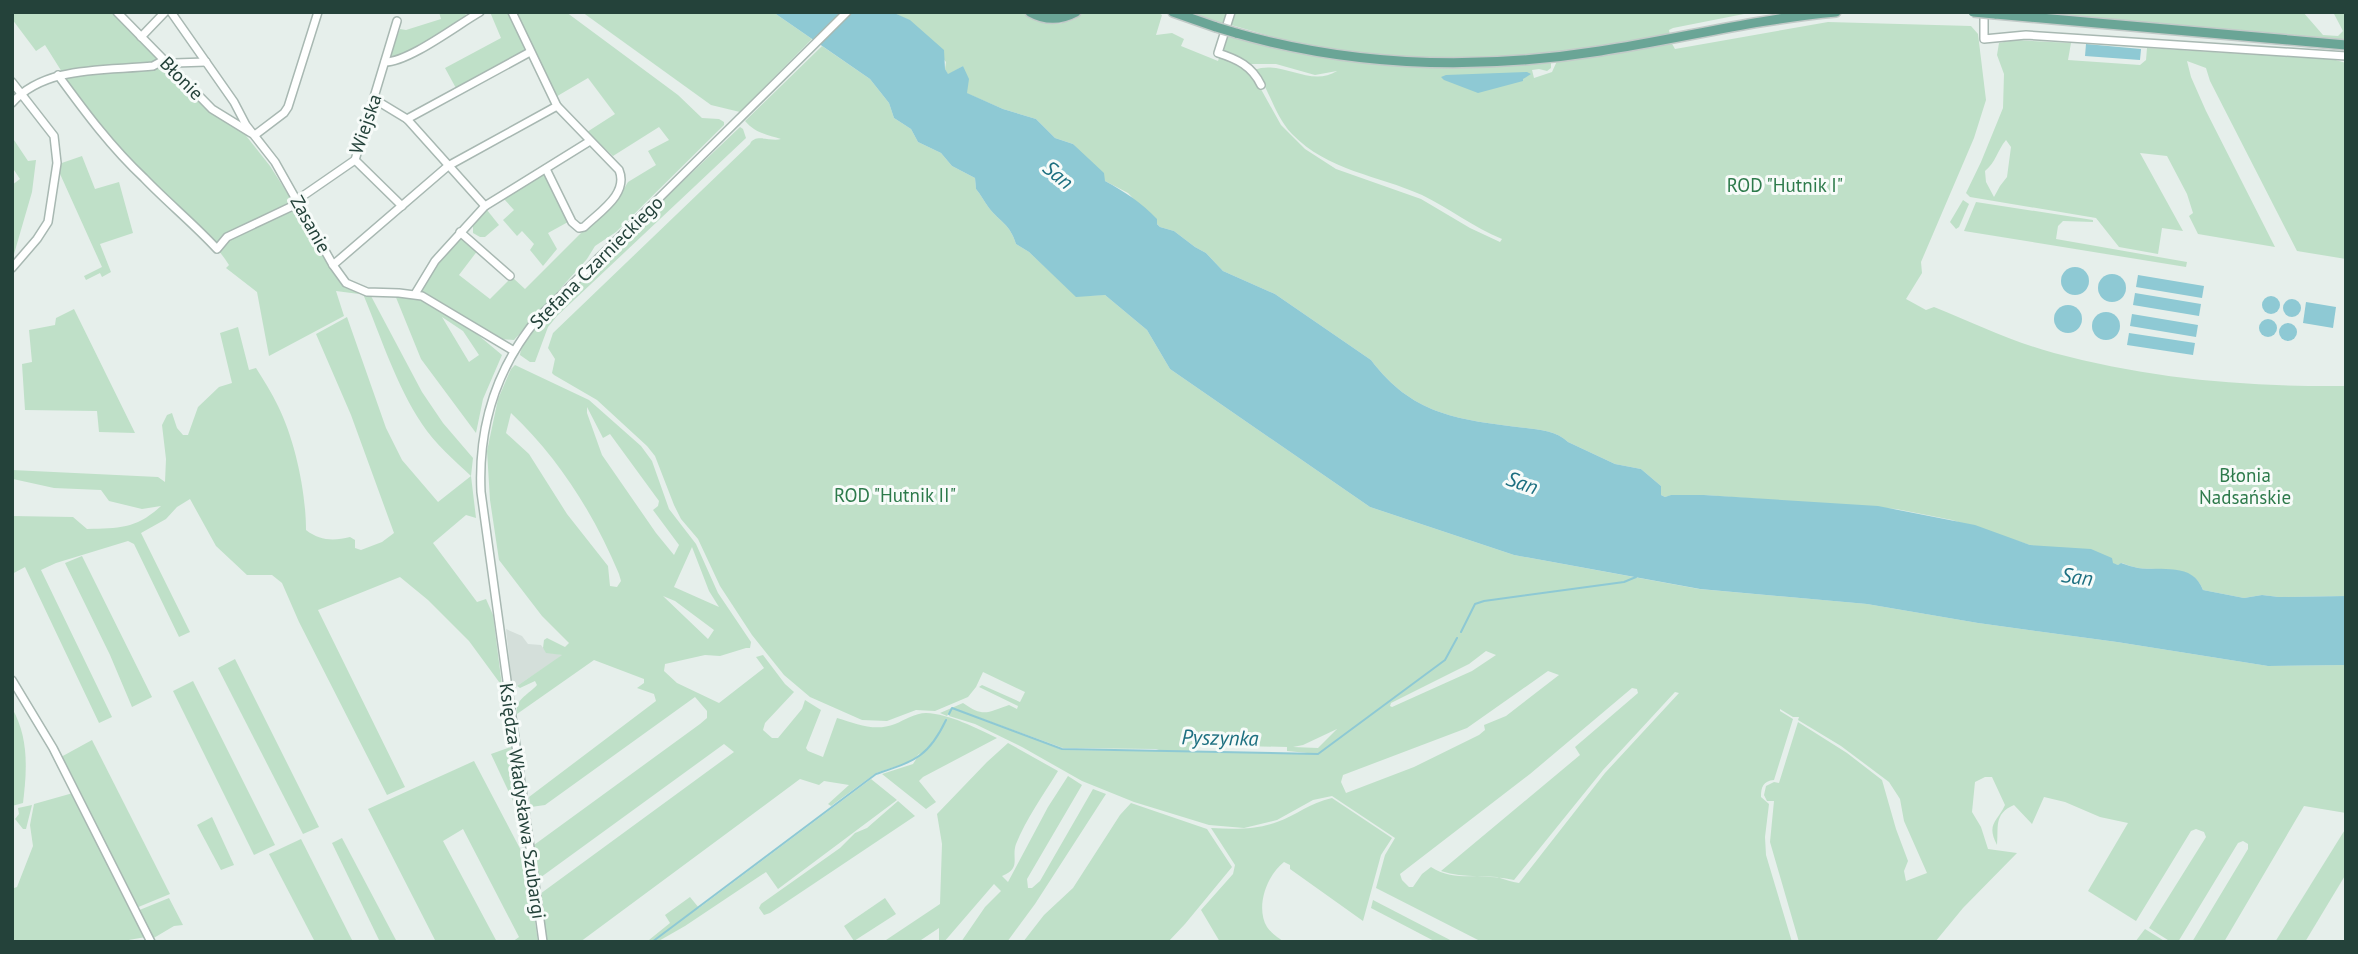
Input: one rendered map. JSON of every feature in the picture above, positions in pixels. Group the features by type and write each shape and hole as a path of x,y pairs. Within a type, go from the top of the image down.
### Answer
{"main road":[{"path":"1030,12 1043,18 1054,19 1076,12"},
{"path":"1173,12 1236,33 1304,49 1348,56 1443,63 1548,59 1766,21 1836,12"},
{"path":"1973,12 2346,46"}],"street":[{"name":"Błonie","path":"117,12 222,116 255,135"},
{"path":"141,37 165,12"},
{"name":"Zasanie","path":"171,12 275,162 333,265 346,283 361,291 415,294 440,305 514,351"},
{"path":"255,135 288,107 318,12"},
{"path":"385,62 392,62 416,52 480,12"},
{"path":"512,12 556,106 619,170 622,183 614,198 584,227 579,228 572,222 546,169"},
{"name":"Stefana Czarnieckiego","path":"504,660 482,505 480,466 482,440 491,403 514,351 550,305 847,12"},
{"path":"1231,12 1218,53 1245,65 1261,85"},
{"path":"1984,12 1984,39 2026,36 2346,56"},
{"name":"Wiejska","path":"58,75 96,127 144,179 194,224 217,249 227,237 298,202 355,160 397,22"},
{"path":"407,119 530,52"},
{"path":"12,103 22,92 58,75 167,63 206,62"},
{"path":"12,82 54,136 57,163 48,222 37,240 12,268"},
{"path":"374,99 407,119 485,206"},
{"path":"333,265 448,166 556,106"},
{"path":"415,294 435,261 485,206 590,141"},
{"path":"355,160 402,206"},
{"path":"460,232 510,276"},
{"name":"Księdza Władysława Szubargi","path":"504,660 543,942"},
{"path":"12,680 53,748 150,942"}],"shaded area":[{"path":"506,629 522,636 528,644 541,645 546,652 563,655 517,686 513,694"}],"green space":[{"path":"12,12 114,12 156,55 156,60 150,64 62,72 45,45 36,51 12,19"},
{"path":"439,12 464,12 468,18 409,54 393,59 390,56 400,29 406,30 441,19"},
{"path":"490,12 510,12 528,51 457,90 445,68 501,38"},
{"path":"514,12 566,12 678,95 702,118 719,119 724,125 616,232 595,246 587,259 514,340 499,339 418,291 441,258 461,236 478,250 459,275 490,299 512,277 525,289 622,192 628,182 656,165 648,151 669,140 659,127 613,156 587,132 615,114 588,78 554,98"},
{"path":"582,12 773,12 812,39 740,112 711,105"},
{"path":"892,12 1023,12 1042,23 1059,24 1075,19 1084,12 1157,12 1162,15 1156,35 1172,33 1184,39 1181,46 1218,61 1220,55 1242,65 1257,82 1281,125 1305,149 1336,169 1421,199 1500,242 1502,239 1422,195 1337,164 1306,146 1286,127 1254,70 1275,68 1317,76 1337,71 1315,75 1276,64 1249,64 1223,50 1228,35 1386,63 1438,67 1551,63 1551,68 1547,71 1532,70 1534,78 1552,72 1557,61 1580,50 1460,58 1340,52 1231,25 1236,12 1754,12 1673,28 1669,30 1675,49 1828,22 1971,26 1978,34 1986,100 1974,138 1921,262 1922,273 1906,299 1926,310 1934,307 2039,349 2090,362 2199,380 2346,386 2346,596 2262,595 2244,598 2203,590 2199,582 2184,572 2138,568 2122,563 2118,565 2030,545 1952,520 1896,509 1704,495 1665,497 1661,495 1661,486 1641,469 1615,464 1557,435 1537,429 1474,421 1436,411 1402,392 1371,360 1275,294 1223,271 1206,253 1174,231 1160,227 1128,193 1105,181 1073,144 1055,138 1036,119 1003,109 966,93 963,66 948,75 946,62 910,21"},
{"path":"1185,12 1227,12 1223,24"},
{"path":"2020,12 2303,12 2323,35 2338,36 2343,31 2333,12 2346,12 2346,40"},
{"path":"2015,40 2071,43 2068,60 2140,65 2146,60 2147,48 2332,59 2346,63 2346,259 2297,251 2210,81 2206,68 2187,61 2206,111 2275,247 2198,234 2189,216 2193,213 2187,194 2167,156 2140,153 2183,231 2162,228 2158,254 2119,247 2096,218 1970,197 1966,193 2003,108 2004,74 1997,55 1999,43","holes":["2006,140 2011,147 2007,177 1994,197 1986,182 1985,171"]},
{"name":"ROD \"Hutnik II\"","path":"822,46 870,79 889,103 894,118 911,129 918,142 941,153 952,166 975,178 976,189 1008,228 1016,244 1029,252 1076,296 1105,295 1147,330 1170,369 1370,507 1514,555 1699,589 1867,604 2268,666 2346,665 2346,813 2304,806 2224,942 2192,942 2248,849 2248,844 2243,841 2238,843 2178,942 2171,942 2149,928 2206,837 2204,832 2196,829 2191,831 2136,921 2088,891 2128,823 2100,817 2065,802 2044,797 2032,824 2014,805 2003,813 1998,822 1997,845 1992,832 2005,805 1992,777 1985,777 1975,782 1972,812 1981,827 1988,849 2017,853 1963,908 1935,942 1799,942 1770,842 1774,801 1767,801 1764,795 1766,786 1779,783 1798,722 1847,753 1882,780 1908,861 1904,871 1906,881 1927,873 1904,821 1900,799 1889,782 1841,746 1798,720 1799,717 1793,717 1780,709 1793,719 1774,780 1763,785 1761,797 1769,804 1766,855 1792,942 1482,942 1376,888 1385,855 1395,838 1332,796 1313,800 1277,820 1244,828 1209,825 1134,802 1082,781 975,724 949,716 950,712 947,716 940,713 963,703 981,712 1009,705 1017,709 1018,706 979,687 982,685 1020,702 1025,692 983,672 968,697 935,711 916,710 887,721 862,720 810,697 784,675 752,635 720,586 698,539 681,519 674,505 655,456 597,400 552,373 555,359 548,348 553,333 752,141 759,138 781,139 757,131 745,121","holes":["1486,651 1496,655 1472,671 1392,707 1391,703 1469,664","1548,671 1559,675 1506,716 1484,725 1485,730 1479,735 1414,767 1346,793 1341,782 1343,775 1467,728","1632,688 1637,689 1638,693 1575,747 1580,755 1441,871 1476,876 1455,876 1447,874 1431,867 1413,887 1409,887 1400,874 1530,774","1675,692 1679,693 1605,773 1519,883 1499,878 1514,880 1603,770","953,708 1063,748 1162,751 1063,750","1337,729 1318,748 1293,747 1303,745","1200,745 1287,747 1287,751 1318,754 1195,751"]},
{"path":"162,68 170,70 214,112 243,132 270,166 293,202 241,227 294,207 298,208 344,285 359,294 336,291 344,316 269,356 257,292 226,268 229,265 210,240 122,153 62,77"},
{"path":"740,127 746,138 557,316 548,327 535,362 530,362 520,355 525,342 550,310 642,226 660,203"},
{"path":"12,137 28,161 36,160 32,192 12,261 12,185 20,179 12,167"},
{"path":"82,156 95,189 119,182 133,233 100,244 111,272 102,277 100,273 86,280 84,276 102,267 56,165"},
{"path":"544,174 568,222 548,233 557,249 543,266 530,250 534,244 522,231 517,236 503,220 514,210 504,199"},
{"path":"1963,200 1969,204 1956,229 1950,222"},
{"path":"1976,202 2093,220 2063,221 2058,226 2056,239 2187,262 2186,267 1964,231"},
{"path":"487,210 499,225 485,237 480,237 473,233 473,224"},
{"path":"363,294 371,296 422,392 443,423 473,458 471,476 445,452 413,409"},
{"path":"395,295 420,299 444,310 502,355 483,399 476,433 421,359","holes":["442,317 463,331 479,355 469,362"]},
{"path":"74,309 135,433 99,432 97,411 25,410 22,364 32,362 29,330 55,325 56,318"},
{"path":"347,317 386,428 402,460 438,502 471,476 476,518 466,515 433,543 477,602 486,599 493,615 502,686 469,641 428,600 400,577 318,610 405,787 387,795 282,583 272,575 247,575 216,546 190,499 177,507 166,519 141,533 190,632 179,637 134,544 128,541 41,570 112,717 99,723 25,567 12,574 12,516 73,517 87,529 109,528 135,523 161,506 142,509 109,501 101,490 54,488 13,479 12,470 158,477 165,482 166,459 162,425 167,415 172,413 177,428 183,435 188,435 198,407 219,387 232,383 220,333 238,327 249,370 256,368 276,401 290,434 302,483 306,530 311,534 327,539 350,537 355,540 355,548 361,550 382,542 394,533 351,415 316,334"},
{"path":"515,365 589,400 641,446 652,461 669,509 696,544 718,593 751,642 750,648 720,656 705,655 665,664 664,671 677,683 719,703 764,668 756,657 763,655 794,692 765,723 763,730 772,738 778,738 802,709 805,700 821,710 806,748 823,757 837,718 880,727 918,714 935,714 963,722 997,738 919,781 936,802 926,809 882,774 913,764 920,753 912,761 876,773 831,806 828,804 849,785 824,781 819,785 800,779 580,942 546,942 540,894 734,752 724,744 537,880 534,845 700,724 707,718 707,711 695,697 545,805 531,807 529,797 656,701 654,694 637,688 644,683 644,679 594,660 517,714 520,701 537,685 535,681 520,688 517,686 562,655 546,653 543,648 544,640 547,638 565,647 569,643 542,616 499,560 490,500 487,451 498,399","holes":["587,407 603,438 610,434 659,501 653,510 679,545 674,555 602,455","511,413 559,467 586,508 609,552 621,581 617,587 610,586 608,566 567,514 529,454 506,433","692,547 709,591 719,607 674,587","663,596 675,601 714,630 708,639"]},
{"path":"82,556 152,697 132,707 65,563"},
{"path":"235,659 319,827 303,834 218,668"},
{"path":"193,681 275,845 254,855 173,691"},
{"path":"12,708 18,719 24,743 26,766 23,803 12,806"},
{"path":"92,740 170,894 136,908 61,757"},
{"path":"1008,743 1058,771 1020,835 1015,849 1014,866 1002,876 1008,882 1048,807 1068,776 1082,785 1027,879 1028,888 1040,881 1093,789 1106,794 1035,904 1007,942 961,942 985,907 1001,891 994,884 944,942 939,942 939,928 918,942 883,942 940,904 942,844 937,814"},
{"path":"511,747 520,816 491,754"},
{"path":"474,761 526,860 538,942 512,942 519,937 463,829 443,841 497,942 436,942 368,809"},
{"path":"871,779 897,800 778,889 766,872 685,926 657,942 649,940 670,923 665,915 690,897 699,908"},
{"path":"73,793 146,937 117,942 12,942 12,883 14,888 17,887 33,846 30,825 34,804"},
{"path":"1332,798 1392,838 1381,855 1363,921 1284,862 1268,883 1262,910 1267,927 1284,942 1220,942 1201,910 1233,874 1235,865 1211,828 1269,825"},
{"path":"898,801 915,816 764,915 759,908 761,904 840,848 855,833 867,828"},
{"path":"1131,803 1207,829 1232,867 1168,942 1023,942 1044,915 1073,888 1120,815"},
{"path":"32,805 26,829 23,829 15,819 19,814 18,808"},
{"path":"212,817 234,865 221,870 197,825"},
{"path":"2346,828 2346,874 2305,942 2275,942"},
{"path":"342,838 397,942 380,942 332,843"},
{"path":"301,839 353,942 315,942 269,854"},
{"path":"169,898 183,925 174,926 152,939 137,911"},
{"path":"885,898 896,914 854,941 844,926"},
{"path":"1373,900 1454,942 1436,942 1371,908"},
{"path":"2145,929 2166,942 2135,942"}],"water":[{"name":"San","path":"773,12 892,12 910,20 944,50 945,69 948,74 963,66 969,79 967,93 1003,109 1036,119 1055,138 1073,144 1104,173 1105,181 1145,207 1157,219 1160,227 1174,231 1206,253 1223,271 1275,294 1371,360 1402,392 1436,411 1474,421 1537,429 1557,435 1615,464 1641,469 1661,486 1661,495 1665,497 1704,495 1878,506 1975,525 2030,545 2091,549 2112,558 2113,563 2118,565 2121,563 2138,568 2184,572 2192,575 2203,590 2244,598 2262,595 2346,596 2346,665 2268,666 1867,604 1700,589 1514,555 1370,507 1170,369 1147,330 1105,295 1076,297 1029,252 1016,244 1008,228 976,189 975,178 952,166 941,153 918,142 911,129 894,118 889,103 870,79"},
{"path":"2086,44 2141,49 2140,60 2085,56"},
{"path":"1531,74 1523,81 1478,93 1441,77 1446,75"},
{"path":"2075,267 2085,271 2089,281 2085,291 2075,295 2065,291 2061,281 2065,271"},
{"path":"2112,274 2122,278 2126,288 2122,298 2112,302 2102,298 2098,288 2102,278"},
{"path":"2138,275 2204,286 2202,298 2136,287"},
{"path":"2135,293 2201,304 2199,316 2133,305"},
{"path":"2271,296 2277,299 2280,305 2277,311 2271,314 2265,311 2262,305 2265,299"},
{"path":"2292,299 2298,302 2301,308 2298,314 2292,317 2286,314 2283,308 2286,302"},
{"path":"2306,302 2336,307 2333,328 2303,323"},
{"path":"2068,305 2078,309 2082,319 2078,329 2068,333 2058,329 2054,319 2058,309"},
{"path":"2106,312 2116,316 2120,326 2116,336 2106,340 2096,336 2092,326 2096,316"},
{"path":"2132,314 2198,325 2196,337 2130,326"},
{"path":"2268,319 2274,322 2277,328 2274,334 2268,337 2262,334 2259,328 2262,322"},
{"path":"2288,323 2294,326 2297,332 2294,338 2288,341 2282,338 2279,332 2282,326"},
{"path":"2129,333 2195,343 2193,355 2127,345"}],"waterway":[{"name":"Pyszynka","path":"1461,632 1475,604 1484,601 1624,582 1636,577"},
{"name":"Pyszynka","path":"949,714 952,708 1062,749 1318,754 1445,660 1457,638"},
{"name":"Pyszynka","path":"652,942 876,774 910,761 926,750 946,720"}],"park label":[{"name":"ROD \"Hutnik I\"","path":"1785,185"},
{"name":"Błonia Nadsańskie","path":"2245,486"}]}
